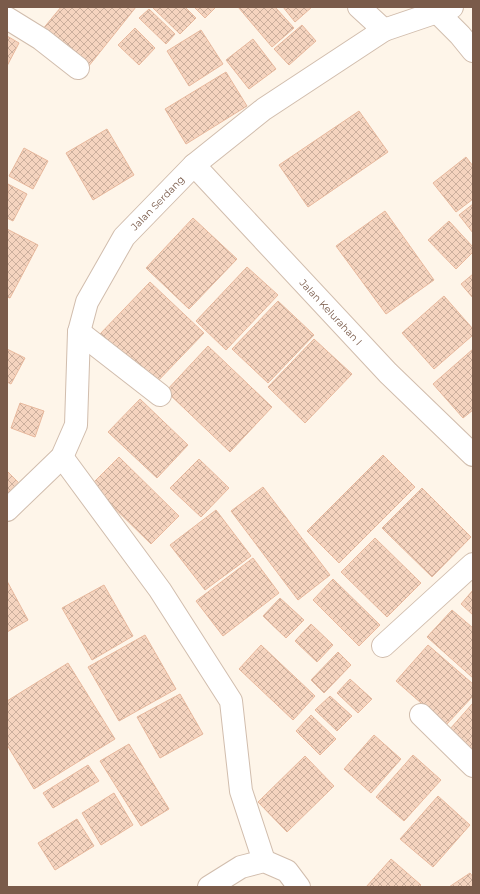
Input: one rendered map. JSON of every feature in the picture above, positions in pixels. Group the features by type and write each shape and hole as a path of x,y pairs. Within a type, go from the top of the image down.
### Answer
{"street":[{"path":"359,7 384,30"},
{"path":"445,10 460,35 473,50"},
{"name":"Jalan Serdang","path":"7,510 62,457 76,425 79,332 87,302 124,236 194,165 264,109 384,30 445,10"},
{"path":"7,18 41,39 78,68"},
{"name":"Jalan Kelurahan I","path":"194,165 388,373 473,454"},
{"path":"79,332 160,395"},
{"path":"62,457 160,590 231,701 241,791 264,861"},
{"path":"384,646 473,564"},
{"path":"421,715 473,766"},
{"path":"208,887 241,867 264,861 287,871 299,887"}],"building":[{"path":"61,7 136,7 88,67 42,30"},
{"path":"152,7 185,7 196,18 180,34"},
{"path":"194,7 216,7 205,18"},
{"path":"238,7 275,7 294,28 272,47"},
{"path":"283,7 312,7 295,22"},
{"path":"149,9 175,34 166,44 139,18"},
{"path":"302,25 316,41 289,65 274,49"},
{"path":"135,28 155,48 139,65 118,45"},
{"path":"201,30 223,64 189,86 167,51"},
{"path":"7,36 19,43 7,66"},
{"path":"253,39 276,69 249,89 226,60"},
{"path":"226,72 247,106 186,144 165,109"},
{"path":"359,111 388,152 308,207 279,165"},
{"path":"107,129 134,175 93,200 66,153"},
{"path":"24,148 48,161 33,189 9,176"},
{"path":"466,157 473,166 473,199 456,212 433,183"},
{"path":"8,184 27,194 13,221 7,218"},
{"path":"473,204 473,233 459,215"},
{"path":"385,211 434,280 386,314 336,246"},
{"path":"193,218 237,259 189,309 146,268"},
{"path":"449,221 473,247 473,252 456,269 428,240"},
{"path":"7,229 38,245 10,298 7,297"},
{"path":"247,267 278,295 226,350 196,321"},
{"path":"473,274 473,298 461,284"},
{"path":"150,282 204,333 153,386 99,335"},
{"path":"444,296 473,329 473,335 434,369 402,333"},
{"path":"278,301 314,335 268,383 232,349"},
{"path":"314,339 352,374 305,423 268,387"},
{"path":"208,346 272,407 230,452 166,391"},
{"path":"7,349 25,358 11,384 7,382"},
{"path":"473,349 473,410 463,418 433,384"},
{"path":"140,399 188,445 157,478 108,432"},
{"path":"20,403 44,411 35,437 11,428"},
{"path":"383,455 415,487 339,563 307,531"},
{"path":"119,457 179,516 151,544 91,485"},
{"path":"199,459 229,488 201,517 170,488"},
{"path":"7,471 20,484 7,496"},
{"path":"263,487 330,575 298,600 231,511"},
{"path":"422,488 471,537 432,577 382,528"},
{"path":"216,510 251,556 205,590 170,545"},
{"path":"375,538 421,583 387,617 341,572"},
{"path":"253,558 279,593 223,636 196,601"},
{"path":"333,579 380,625 359,646 313,600"},
{"path":"7,581 28,620 7,632"},
{"path":"104,585 133,636 92,660 62,608"},
{"path":"473,590 473,615 461,604"},
{"path":"280,598 304,620 286,638 263,616"},
{"path":"452,610 473,628 473,678 427,637"},
{"path":"311,624 333,645 317,662 295,641"},
{"path":"145,635 176,689 119,721 88,667"},
{"path":"261,645 315,696 293,720 239,669"},
{"path":"428,645 473,684 473,696 446,725 396,681"},
{"path":"338,652 351,665 324,693 311,680"},
{"path":"68,663 115,739 34,789 7,745 7,701"},
{"path":"350,679 372,699 358,713 337,693"},
{"path":"180,694 203,734 160,758 137,717"},
{"path":"330,696 352,716 337,731 315,710"},
{"path":"473,703 473,750 450,729"},
{"path":"311,715 336,739 320,755 296,731"},
{"path":"374,735 401,759 371,793 344,769"},
{"path":"129,744 169,809 141,826 100,761"},
{"path":"413,755 441,780 404,821 376,797"},
{"path":"305,756 334,786 287,832 258,802"},
{"path":"88,765 99,781 53,808 43,793"},
{"path":"114,793 133,825 101,845 82,813"},
{"path":"438,796 470,825 433,867 400,839"},
{"path":"77,819 94,846 55,870 38,843"},
{"path":"391,859 421,885 419,887 366,887"},
{"path":"470,873 473,877 473,887 449,887"}]}
